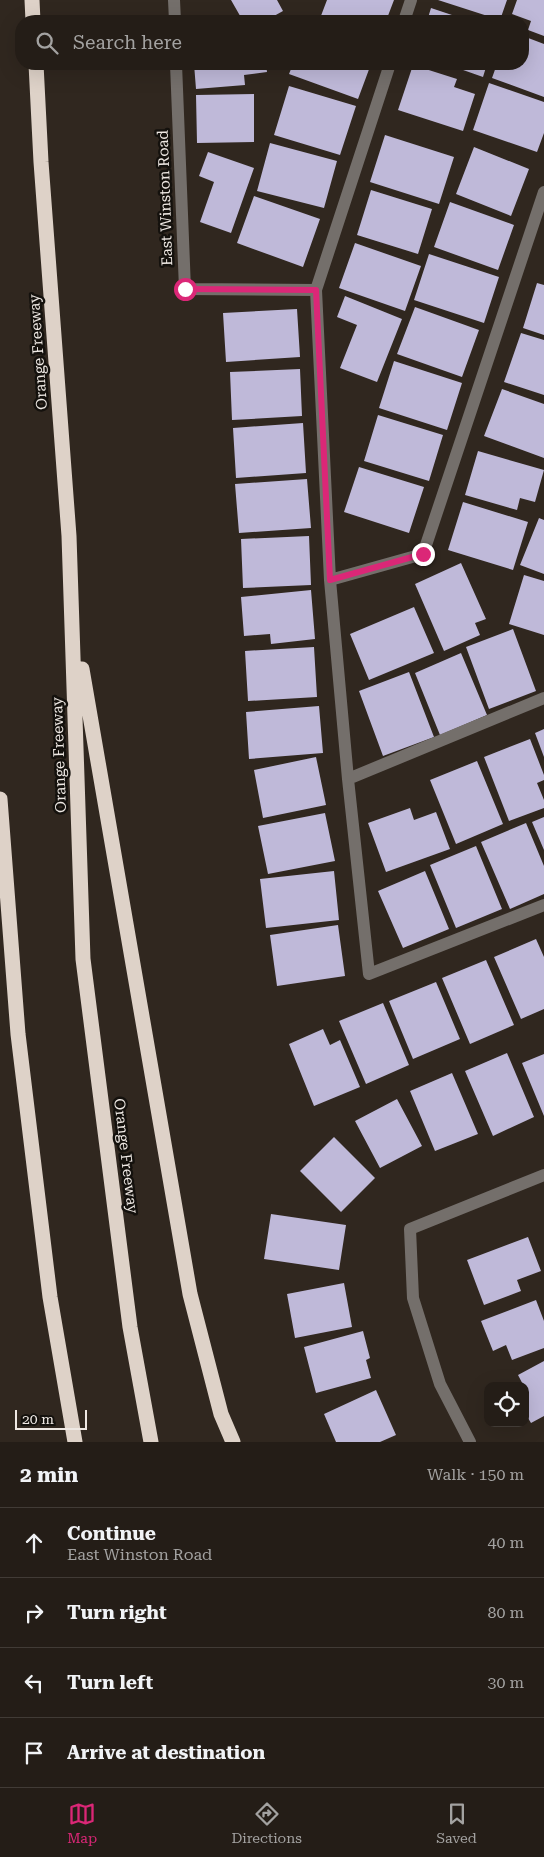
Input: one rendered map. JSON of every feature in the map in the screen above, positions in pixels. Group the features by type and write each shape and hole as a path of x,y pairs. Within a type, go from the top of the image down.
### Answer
{"highway":[{"path":"32,0 33,15"},
{"name":"Orange Freeway","path":"36,70 41,162 69,536 84,959 130,1327 151,1442"},
{"path":"72,612 190,1294 221,1414 233,1442"},
{"path":"0,798 18,1034 50,1297 75,1442"}],"street":[{"path":"174,0 175,15"},
{"path":"406,15 411,0"},
{"name":"East Winston Road","path":"176,70 185,289 316,290"},
{"path":"388,70 316,290 330,580 368,974 544,905"},
{"path":"330,580 423,554 544,192"},
{"path":"348,779 544,698"},
{"path":"470,1442 440,1384 414,1298 410,1229 544,1175"}],"building":[{"path":"231,0 277,0 283,11 276,15 240,15"},
{"path":"327,0 394,0 388,15 321,15"},
{"path":"438,0 507,0 502,15 484,15"},
{"path":"517,0 544,0 544,36 529,30 531,21 529,20 529,15 512,14"},
{"path":"431,8 452,15 429,15"},
{"path":"529,38 544,44 544,97 492,78 495,70 529,70"},
{"path":"194,70 267,70 267,72 244,75 245,85 196,89"},
{"path":"291,70 369,70 358,99 289,74"},
{"path":"411,70 429,70 457,79 454,87 475,94 463,131 398,110"},
{"path":"463,70 485,70 483,77"},
{"path":"489,83 544,102 544,133 537,152 473,130"},
{"path":"289,86 356,106 340,155 274,135"},
{"path":"254,94 254,142 197,143 196,95"},
{"path":"385,135 454,157 439,204 370,182"},
{"path":"270,143 337,161 324,208 257,191"},
{"path":"474,147 529,169 511,216 456,194"},
{"path":"208,152 254,168 231,233 200,222 214,182 199,176"},
{"path":"371,190 432,209 418,254 357,235"},
{"path":"254,196 320,219 303,267 237,243"},
{"path":"450,202 514,225 498,270 434,247"},
{"path":"355,243 421,266 405,311 339,288"},
{"path":"429,254 499,277 484,323 414,300"},
{"path":"537,283 544,285 544,335 523,328"},
{"path":"345,296 402,319 377,382 340,368 357,325 337,317"},
{"path":"415,307 479,330 462,377 397,354"},
{"path":"297,309 300,357 226,362 223,313"},
{"path":"521,333 544,340 544,395 504,382"},
{"path":"394,361 462,383 447,430 379,408"},
{"path":"300,369 302,416 232,420 230,372"},
{"path":"502,389 544,404 544,458 484,436"},
{"path":"378,415 443,435 429,481 364,461"},
{"path":"303,423 306,473 236,478 233,428"},
{"path":"478,451 544,470 535,502 520,498 517,510 465,495"},
{"path":"359,467 424,487 409,533 344,512"},
{"path":"307,479 311,528 239,533 235,484"},
{"path":"463,502 528,522 513,570 448,550"},
{"path":"539,518 544,520 544,574 520,565"},
{"path":"309,536 311,585 243,588 241,539"},
{"path":"461,563 486,619 475,623 480,635 444,651 415,584"},
{"path":"524,575 544,581 544,635 509,624"},
{"path":"311,590 315,639 271,644 270,634 244,636 241,597"},
{"path":"414,607 434,653 369,680 350,634"},
{"path":"513,629 536,691 489,709 466,647"},
{"path":"314,647 317,697 248,701 245,651"},
{"path":"461,653 487,715 440,735 415,673"},
{"path":"409,672 434,737 383,756 359,691"},
{"path":"319,706 323,753 249,759 246,712"},
{"path":"544,729 544,757 535,733"},
{"path":"530,739 544,775 544,780 537,783 544,800 544,808 509,821 484,757"},
{"path":"316,757 326,805 263,818 254,770"},
{"path":"477,761 503,824 456,844 430,780"},
{"path":"410,808 414,820 436,812 450,849 386,872 368,823"},
{"path":"325,813 335,861 268,874 258,826"},
{"path":"544,817 544,850 532,822"},
{"path":"526,823 544,866 544,894 510,909 481,842"},
{"path":"476,846 502,909 456,928 430,865"},
{"path":"334,871 339,920 266,928 260,879"},
{"path":"425,871 449,929 403,948 378,891"},
{"path":"338,925 345,976 277,986 270,935"},
{"path":"536,939 544,957 544,1009 521,1019 494,957"},
{"path":"486,960 514,1025 470,1044 442,978"},
{"path":"436,982 460,1039 413,1059 389,1001"},
{"path":"383,1003 409,1065 366,1084 339,1021"},
{"path":"323,1029 330,1045 340,1040 360,1087 314,1106 289,1044"},
{"path":"507,1053 534,1117 493,1136 465,1071"},
{"path":"544,1054 544,1116 522,1063"},
{"path":"452,1073 478,1134 435,1151 410,1091"},
{"path":"397,1099 422,1146 380,1168 355,1121"},
{"path":"334,1137 375,1178 341,1212 300,1171"},
{"path":"271,1214 346,1225 339,1270 264,1259"},
{"path":"528,1237 541,1271 517,1280 521,1291 484,1305 467,1260"},
{"path":"344,1283 352,1327 295,1338 287,1294"},
{"path":"536,1300 544,1321 544,1348 512,1360 506,1345 493,1351 481,1321"},
{"path":"363,1331 370,1358 366,1360 371,1378 316,1393 304,1347"},
{"path":"544,1361 544,1416 531,1423 529,1420 529,1382 522,1382 518,1375"},
{"path":"376,1390 396,1435 380,1442 336,1442 324,1414"}],"route":[{"path":"185,289 316,290 330,580 423,554"}]}
